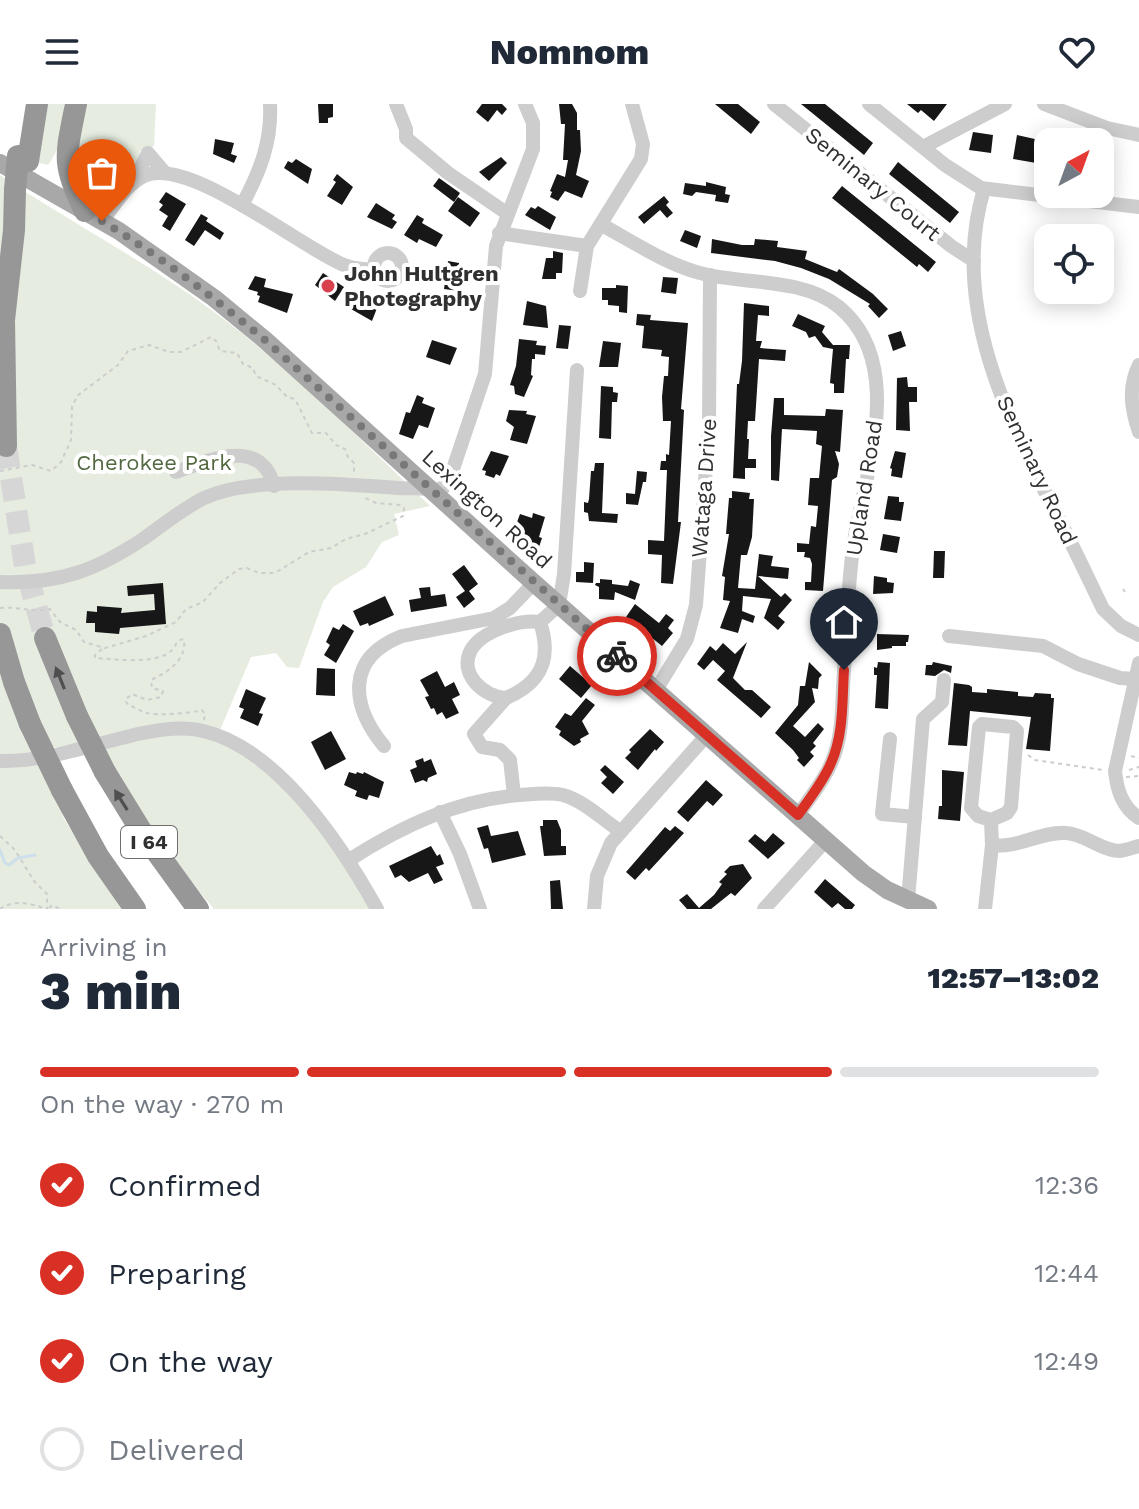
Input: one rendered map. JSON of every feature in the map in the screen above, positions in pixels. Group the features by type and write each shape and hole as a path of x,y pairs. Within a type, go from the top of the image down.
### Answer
{"highway":[{"path":"6,446 4,320 18,192 15,160 23,104"},
{"path":"15,160 37,104"},
{"path":"76,104 66,161 71,182 93,216"},
{"name":"I 64","path":"0,634 30,724 62,790 98,856 135,909"},
{"name":"I 64","path":"45,638 77,716 105,772 140,829 198,909"}],"main road":[{"name":"Lexington Road","path":"15,160 214,298 863,873 928,909"}],"street":[{"path":"242,205 263,162 269,137 270,104"},
{"path":"396,104 406,129 406,138 448,173 508,214"},
{"path":"0,582 33,581 85,572 129,548 202,499 240,488 358,483 441,490 447,484 485,374 499,233 533,149 533,123 525,104"},
{"path":"580,291 587,246 636,169 642,153 642,139 632,104"},
{"name":"Seminary Court","path":"774,104 951,246 974,261"},
{"path":"869,104 964,178 984,189 1139,207"},
{"path":"923,147 1005,104"},
{"path":"1044,104 1080,110 1107,128 1139,135"},
{"path":"132,184 148,153 165,173"},
{"path":"93,216 132,184 150,174 165,173 192,181 242,205 340,263 357,269 374,270"},
{"name":"Seminary Road","path":"984,189 978,208 974,261 976,306 992,374 1022,449 1103,609 1121,626 1139,635"},
{"name":"Upland Road","path":"602,225 683,267 710,275 804,290 833,303 859,329 874,365 876,437 853,549 839,739 823,779 798,815"},
{"path":"499,233 587,246"},
{"name":"Wataga Drive","path":"656,690 687,639 696,605 709,426 710,275"},
{"path":"1139,365 1131,394 1139,432"},
{"path":"506,698 486,694 476,685 471,674 470,652 491,634 520,621 540,622 559,605 572,481 577,370"},
{"path":"176,472 243,455 255,457 266,464 274,486"},
{"path":"384,746 361,711 359,695 363,672 376,652 402,636 494,618 510,608 534,583"},
{"path":"514,795 510,760 500,750 482,747 474,734 506,698 528,685 543,664 546,649 540,622"},
{"path":"949,636 1043,646 1078,664 1120,678 1136,679"},
{"path":"1139,663 1115,771 1117,788 1129,812 1139,818"},
{"path":"908,900 923,719 942,702 944,680"},
{"path":"982,724 1013,727 1017,731 1011,807 1007,813 991,820 978,816 971,808 979,727 982,724"},
{"path":"0,761 27,760 162,730 202,730 236,743 263,761 283,780 332,836 377,909"},
{"path":"594,909 600,867 620,831 707,735"},
{"path":"890,739 882,814 915,817"},
{"path":"349,860 405,827 440,812 514,795 541,793 566,796 620,831"},
{"path":"440,812 460,854 480,909"},
{"path":"985,909 992,845 991,820"},
{"path":"992,845 1012,845 1037,836 1065,832 1119,851 1139,846"},
{"path":"764,909 826,840"}],"path":[{"path":"103,648 95,658 138,661 168,653 177,641 184,639 183,656 173,667 151,680 152,688 163,691 161,697 147,700 132,694 125,700 128,705 150,714 193,714 202,710 205,714 202,730"},
{"path":"1028,755 1035,760 1115,771 1139,767"},
{"path":"0,836 15,850 34,881 47,894 47,909"},
{"path":"0,909 10,903 21,902 47,909"},
{"path":"47,909 52,905 60,909"}],"green space":[{"path":"44,104 64,104 59,143 48,165 35,162"},
{"path":"86,104 156,104 154,146 140,151 135,171 109,204 99,203 81,183 74,154"},
{"name":"Cherokee Park","path":"0,175 171,282 226,321 305,388 430,506 394,514 399,535 382,542 366,567 333,587 323,602 299,668 287,667 276,653 251,657 218,735 261,765 314,821 372,909 214,909 154,831 104,748 122,742 42,748 64,819 121,909 0,909"}],"building":[{"path":"318,104 333,104 333,117 328,118 328,123 319,123"},
{"path":"482,104 502,104 507,109 502,115 497,110 488,122 476,112"},
{"path":"559,104 572,104 577,113 581,151 576,175 589,181 582,198 565,191 558,201 550,197 550,191 557,174 565,177 568,160 563,160 565,124 561,124"},
{"path":"715,104 738,104 760,122 751,134"},
{"path":"801,104 825,104 873,143 864,155"},
{"path":"907,104 947,104 934,121"},
{"path":"973,132 993,135 991,153 969,150"},
{"path":"1017,135 1034,139 1034,163 1013,159"},
{"path":"215,139 234,143 231,154 237,156 234,163 213,154"},
{"path":"501,157 507,163 489,181 479,172"},
{"path":"296,159 312,169 308,184 284,168 288,161 292,163"},
{"path":"898,162 959,212 950,223 889,174"},
{"path":"337,174 353,187 342,205 327,196 336,182 333,180"},
{"path":"439,178 460,193 454,202 433,186"},
{"path":"706,182 726,187 725,194 730,195 728,203 715,201 716,195 683,194 685,183 706,186"},
{"path":"842,186 936,262 928,272 919,264 917,267 832,198"},
{"path":"166,192 186,204 170,231 162,226 168,216 159,210 163,205 159,202"},
{"path":"664,196 669,202 666,205 673,213 667,218 660,210 644,224 638,217"},
{"path":"458,197 480,213 470,227 448,211"},
{"path":"376,203 395,215 392,219 397,222 392,229 367,217"},
{"path":"538,206 556,217 550,230 525,215 531,207 535,209"},
{"path":"201,214 224,233 220,240 205,230 194,246 185,240"},
{"path":"417,215 424,219 422,223 443,235 436,247 419,239 417,243 404,235"},
{"path":"685,230 701,236 697,248 680,241"},
{"path":"712,239 742,245 754,245 755,239 778,241 777,247 807,251 805,259 837,272 839,269 888,309 879,318 868,306 870,304 829,279 801,268 775,261 711,253"},
{"path":"553,251 563,253 562,273 556,273 556,279 542,279 546,258 553,258"},
{"path":"448,261 459,263 459,291 444,289"},
{"path":"323,273 344,287 335,301 315,285"},
{"path":"255,276 266,279 264,287 293,294 287,313 258,302 258,292 248,289"},
{"path":"663,277 678,278 676,294 661,292"},
{"path":"616,285 628,286 627,313 619,312 619,306 608,305 608,300 602,300 602,288 616,288"},
{"path":"407,293 408,297 413,295 417,304 397,309 394,298"},
{"path":"358,296 379,303 372,321 351,309"},
{"path":"527,301 546,306 548,328 523,325"},
{"path":"744,303 769,306 769,316 758,315 756,341 762,341 760,348 786,350 785,361 759,359 755,421 748,421 747,439 748,459 756,459 756,468 745,468 745,479 733,478"},
{"path":"637,314 651,315 650,320 688,323 681,409 684,410 678,522 681,522 673,584 661,583 662,555 648,554 648,540 664,541 667,470 660,470 661,461 666,461 666,454 669,455 671,421 663,421 662,397 669,357 661,356 662,350 642,348 644,326 636,325"},
{"path":"798,314 825,326 822,332 833,345 850,345 844,393 834,393 834,384 830,383 833,349 823,347 815,336 809,338 806,332 792,326"},
{"path":"559,325 571,326 568,349 556,348"},
{"path":"901,331 906,346 893,351 888,335"},
{"path":"519,339 537,341 536,345 546,346 545,355 535,354 535,359 532,359 533,376 524,397 515,394 514,386 510,385"},
{"path":"432,340 457,348 450,365 426,357"},
{"path":"603,341 621,343 618,367 599,367"},
{"path":"907,377 908,387 917,387 917,402 909,402 910,431 896,430 897,378"},
{"path":"601,386 613,387 613,392 618,393 617,402 612,402 611,439 599,438"},
{"path":"417,395 424,398 422,403 435,408 428,428 419,425 413,439 399,434 406,412 410,413"},
{"path":"774,398 784,398 784,415 825,416 826,409 843,410 840,452 835,451 839,464 837,477 832,480 823,591 805,590 805,582 811,582 812,564 810,558 804,557 805,552 797,552 797,543 809,544 811,526 816,527 818,506 808,505 810,478 819,478 822,446 816,444 817,431 782,429 779,481 771,480"},
{"path":"509,410 527,411 526,414 536,416 527,444 510,440 514,427 506,421"},
{"path":"491,451 509,456 500,476 496,474 494,478 485,475 486,471 482,470"},
{"path":"895,451 906,453 902,478 891,476"},
{"path":"595,463 604,463 602,513 618,514 617,523 589,521 588,513 584,512"},
{"path":"637,471 647,472 646,482 643,482 638,505 626,504 626,493 635,494"},
{"path":"732,491 750,493 749,499 754,499 752,537 747,555 741,555 738,588 755,589 759,554 773,556 771,566 789,568 788,579 758,576 781,597 785,593 792,600 778,616 785,622 778,630 764,618 771,599 743,596 742,611 755,616 753,623 742,619 738,633 720,628 730,601 723,600 725,577 722,576"},
{"path":"888,496 899,497 899,502 904,502 901,521 884,519"},
{"path":"533,513 545,517 538,550 527,546 530,538 513,533 520,514 532,518"},
{"path":"883,534 900,537 897,553 880,550"},
{"path":"934,551 945,551 944,578 933,578"},
{"path":"584,562 594,563 593,583 576,582 576,572 584,572"},
{"path":"464,565 478,584 469,591 475,599 464,608 456,597 465,591 452,574"},
{"path":"874,576 887,578 887,582 894,583 893,593 873,594"},
{"path":"600,579 628,586 630,580 640,584 635,600 615,592 614,600 599,599 599,587 595,585 600,583"},
{"path":"163,583 166,624 120,628 119,634 95,632 95,623 86,623 87,611 97,612 97,606 122,608 121,613 155,610 154,594 128,596 127,586"},
{"path":"430,587 431,596 445,594 447,606 411,612 409,600 421,598 419,588"},
{"path":"385,596 394,615 369,626 368,623 360,626 353,611"},
{"path":"635,604 659,623 666,614 674,620 668,628 673,633 662,646 626,617"},
{"path":"343,624 354,631 336,663 324,655 330,645 326,642 333,627 339,630"},
{"path":"877,634 909,635 908,642 906,646 877,650"},
{"path":"747,642 733,678 771,707 761,718 717,680 725,671 713,660 704,670 697,664 710,646 716,651 723,643 735,654"},
{"path":"809,662 822,675 818,689 812,688 815,702 793,726 805,737 818,723 824,729 813,743 816,746 810,752 814,756 804,767 793,750 775,733 798,705 800,686 805,686"},
{"path":"878,662 890,663 888,709 875,708 877,675 874,675 874,667 877,668"},
{"path":"933,662 952,666 951,673 944,670 935,676 925,675 926,665"},
{"path":"570,666 592,685 581,698 559,679"},
{"path":"317,668 335,669 335,696 316,695"},
{"path":"437,671 445,687 454,682 460,695 452,699 459,713 446,719 442,712 437,715 434,708 431,709 425,697 429,696 420,680"},
{"path":"954,683 969,685 972,692 987,693 987,689 1033,697 1035,693 1051,694 1054,698 1050,751 1026,749 1031,717 970,711 967,746 948,745"},
{"path":"246,689 266,698 259,713 263,714 258,726 240,718 244,709 239,707"},
{"path":"586,698 595,705 582,721 589,734 574,746 559,735 561,731 555,727 565,713 571,716"},
{"path":"650,729 664,742 638,770 625,758"},
{"path":"331,731 346,759 325,770 311,742"},
{"path":"423,758 424,762 431,759 437,774 428,778 427,782 415,783 410,770 417,767 415,761"},
{"path":"605,765 624,782 613,794 601,783 607,777 600,770"},
{"path":"942,770 964,772 960,821 938,819 939,806 942,806"},
{"path":"349,772 364,772 384,782 379,798 369,795 367,800 355,796 357,791 344,785"},
{"path":"706,780 723,795 713,806 707,801 688,822 677,812"},
{"path":"543,820 557,820 561,830 561,846 566,846 566,855 544,856 540,826 543,826"},
{"path":"488,825 491,836 518,831 526,855 492,863 477,828"},
{"path":"675,826 684,833 649,871 646,868 635,880 626,872 665,827 670,831"},
{"path":"773,833 785,843 768,859 748,841 755,834 765,842"},
{"path":"431,846 437,856 440,854 444,864 436,867 443,880 434,884 428,873 409,882 401,875 395,878 389,866"},
{"path":"743,864 752,878 735,896 731,893 711,909 687,909 679,900 687,894 699,908 714,895 730,866"},
{"path":"825,879 855,905 852,909 845,909 838,903 832,908 814,892"},
{"path":"560,880 563,909 551,909 550,881"}],"waterway":[{"path":"0,850 5,863 9,865 18,858 35,855"}],"tunnel":[{"path":"6,446 25,566 45,638"}],"way so far":[{"path":"102,221 214,298 265,340 617,656"}],"place":[{"name":"John Hultgren Photography","path":"328,286"}],"route":[{"path":"617,656 798,815 823,779 835,754 840,730 844,670"}]}
